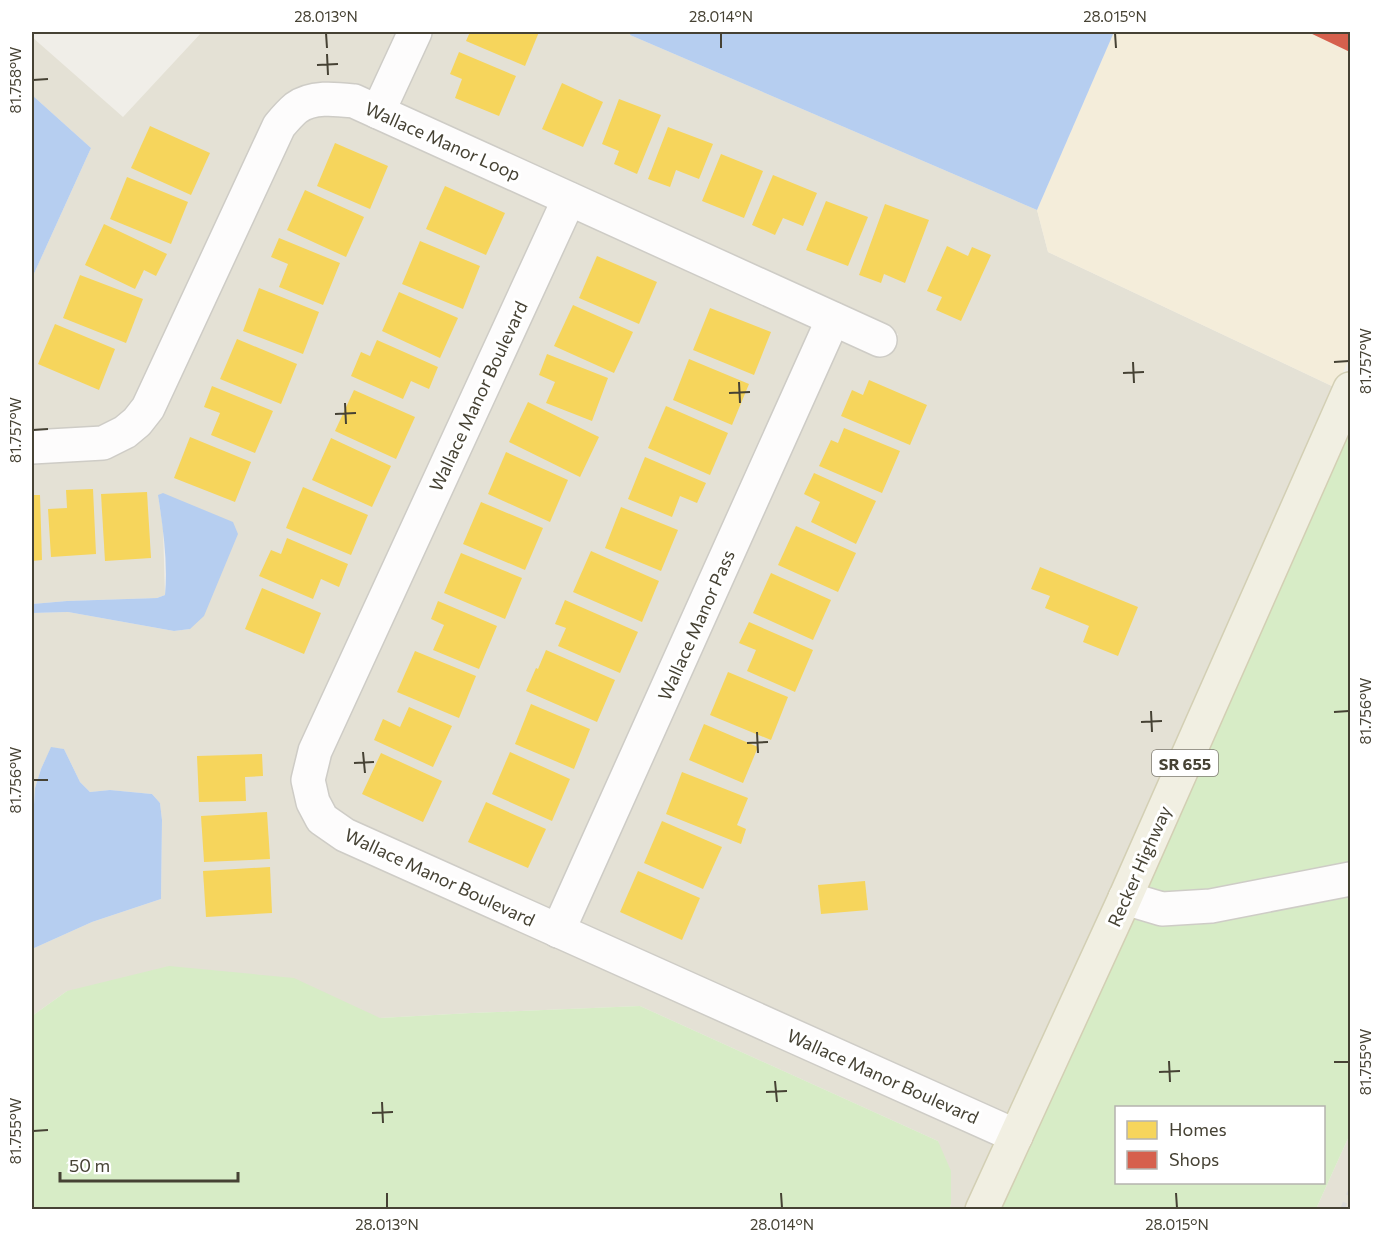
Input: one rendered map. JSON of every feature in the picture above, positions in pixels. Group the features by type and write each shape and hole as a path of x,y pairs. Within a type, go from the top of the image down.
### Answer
{"main road":[{"name":"Recker Highway","path":"982,1209 1125,898 1350,389"}],"street":[{"path":"378,112 415,32"},
{"name":"Wallace Manor Loop","path":"32,447 102,443 125,432 137,422 148,408 279,126 297,107 314,100 354,101 880,340"},
{"name":"Wallace Manor Boulevard","path":"569,199 315,751 308,780 313,802 322,819 345,835 1016,1136"},
{"name":"Wallace Manor Pass","path":"558,931 833,319"},
{"path":"1125,898 1162,909 1211,906 1350,879"}],"shaded area":[{"path":"202,32 400,32 371,95 309,89 127,414 99,431 32,435 32,278 91,148 32,95 32,37 123,117"},
{"path":"430,32 631,32 630,35 1037,210 1048,252 1336,388 1009,1119 575,925 841,336 885,356 898,334 396,106"},
{"path":"1114,32 1350,32 1350,356 1336,388 1048,252 1037,210"},
{"path":"350,113 551,204 299,804 998,1142 967,1209 949,1209 951,1204 938,1141 640,1006 380,1018 67,991 32,1016 32,949 92,922 161,899 162,820 160,803 152,794 110,790 90,792 80,782 64,749 51,748 35,788 32,838 32,613 68,612 174,631 190,629 158,495 163,528 165,595 157,598 32,604 32,459 103,456 291,132 306,117"},
{"path":"576,216 816,325 551,914 353,825 333,811 322,780 328,754"},
{"path":"1350,1134 1350,1209 1316,1209"}],"green space":[{"path":"1350,422 1350,867 1209,893 1164,897 1143,890"},
{"path":"1350,892 1350,1134 1316,1209 997,1210 1133,913"},
{"path":"169,966 294,978 380,1018 640,1006 938,1141 951,1171 951,1204 949,1210 32,1209 32,1016 67,991"}],"water":[{"path":"631,32 1114,32 1037,210 630,35"},
{"path":"32,95 91,148 32,278"},
{"path":"163,493 233,522 238,534 204,616 190,629 174,631 68,612 32,613 32,604 157,598 165,595 165,558 158,495"},
{"path":"51,747 64,749 80,782 90,792 110,790 152,794 160,803 162,820 161,899 92,922 32,949 32,838 35,788"}],"building: Homes":[{"path":"470,32 539,32 525,66 466,41"},
{"path":"459,52 516,76 499,116 455,98 462,79 450,74"},
{"path":"562,83 603,102 583,147 542,129"},
{"path":"619,99 661,115 637,174 614,164 619,151 602,144"},
{"path":"150,126 210,153 191,195 131,168"},
{"path":"668,127 713,144 699,179 676,170 670,187 648,179"},
{"path":"335,143 388,166 370,209 317,186"},
{"path":"721,154 763,171 744,218 702,201"},
{"path":"773,175 817,193 803,226 783,218 775,235 752,225"},
{"path":"127,177 188,202 171,244 110,219"},
{"path":"445,186 505,213 486,255 426,229"},
{"path":"305,190 364,217 346,257 287,230"},
{"path":"826,201 868,217 848,266 806,250"},
{"path":"885,204 929,220 905,283 884,274 881,283 859,275"},
{"path":"104,224 167,254 156,276 144,270 135,289 85,265"},
{"path":"279,238 340,263 323,305 279,287 288,264 271,257"},
{"path":"420,241 480,266 463,309 402,284"},
{"path":"947,246 968,256 972,247 991,255 961,321 936,310 942,297 927,291"},
{"path":"597,256 657,282 639,324 579,298"},
{"path":"80,275 143,299 126,343 63,318"},
{"path":"259,288 319,312 303,354 243,331"},
{"path":"399,292 458,318 440,358 382,331"},
{"path":"573,305 633,332 614,373 554,346"},
{"path":"710,308 771,332 754,375 693,350"},
{"path":"55,324 115,349 99,390 38,364"},
{"path":"237,339 297,364 281,404 220,379"},
{"path":"377,340 438,367 429,389 411,381 403,399 351,376 361,352 370,356"},
{"path":"547,354 608,378 592,421 546,403 555,382 539,375"},
{"path":"689,359 749,384 732,425 673,400"},
{"path":"869,380 927,405 910,445 841,416 852,390 863,395"},
{"path":"212,386 273,411 255,453 211,435 220,413 204,407"},
{"path":"354,390 415,417 396,459 335,431"},
{"path":"528,402 599,437 580,477 509,442"},
{"path":"666,406 728,433 710,475 648,448"},
{"path":"844,428 900,451 882,493 819,466 831,440 838,443"},
{"path":"190,437 251,462 235,502 174,478"},
{"path":"331,438 391,466 372,507 312,480"},
{"path":"506,452 568,480 550,522 488,494"},
{"path":"645,457 706,483 697,503 680,496 672,517 628,499"},
{"path":"814,473 876,501 856,544 811,522 820,502 804,494"},
{"path":"303,487 368,515 351,555 286,528"},
{"path":"93,489 96,554 51,557 48,509 67,508 66,490"},
{"path":"147,492 151,558 105,561 101,494"},
{"path":"32,495 40,495 42,560 32,561"},
{"path":"481,502 543,528 525,570 463,544"},
{"path":"621,507 678,530 661,571 605,548"},
{"path":"796,526 856,553 838,592 778,565"},
{"path":"287,538 348,564 339,587 321,579 313,599 259,576 271,550 281,554"},
{"path":"591,551 659,581 642,622 573,592"},
{"path":"461,553 522,578 505,619 444,593"},
{"path":"1040,567 1138,607 1118,656 1083,642 1089,626 1045,608 1050,596 1031,589"},
{"path":"771,573 831,600 813,640 753,613"},
{"path":"262,588 321,613 304,654 245,629"},
{"path":"565,600 638,632 620,673 558,646 566,628 555,624"},
{"path":"438,601 497,626 479,669 433,650 444,625 431,619"},
{"path":"749,622 813,650 795,692 747,671 756,650 739,643"},
{"path":"546,650 615,680 597,722 526,691"},
{"path":"415,651 476,676 459,718 397,692"},
{"path":"728,672 788,697 771,740 710,715"},
{"path":"531,704 590,729 574,769 515,744"},
{"path":"409,707 452,726 433,767 374,740 383,719 400,727"},
{"path":"704,724 758,747 743,783 689,760"},
{"path":"510,752 570,779 552,821 492,794"},
{"path":"381,753 442,781 423,822 362,794"},
{"path":"262,754 263,776 245,777 246,801 199,802 197,756"},
{"path":"682,772 748,798 737,825 746,829 741,844 666,814"},
{"path":"486,802 546,829 528,868 468,842"},
{"path":"267,812 270,859 204,862 201,816"},
{"path":"662,821 722,847 703,889 644,863"},
{"path":"270,867 272,913 206,917 203,871"},
{"path":"638,871 700,898 682,940 620,912"},
{"path":"865,881 868,910 821,914 818,885"}],"building: Shops":[{"path":"1308,32 1350,32 1350,52"}],"railway":[{"path":"1342,1210 1350,1191"}]}
